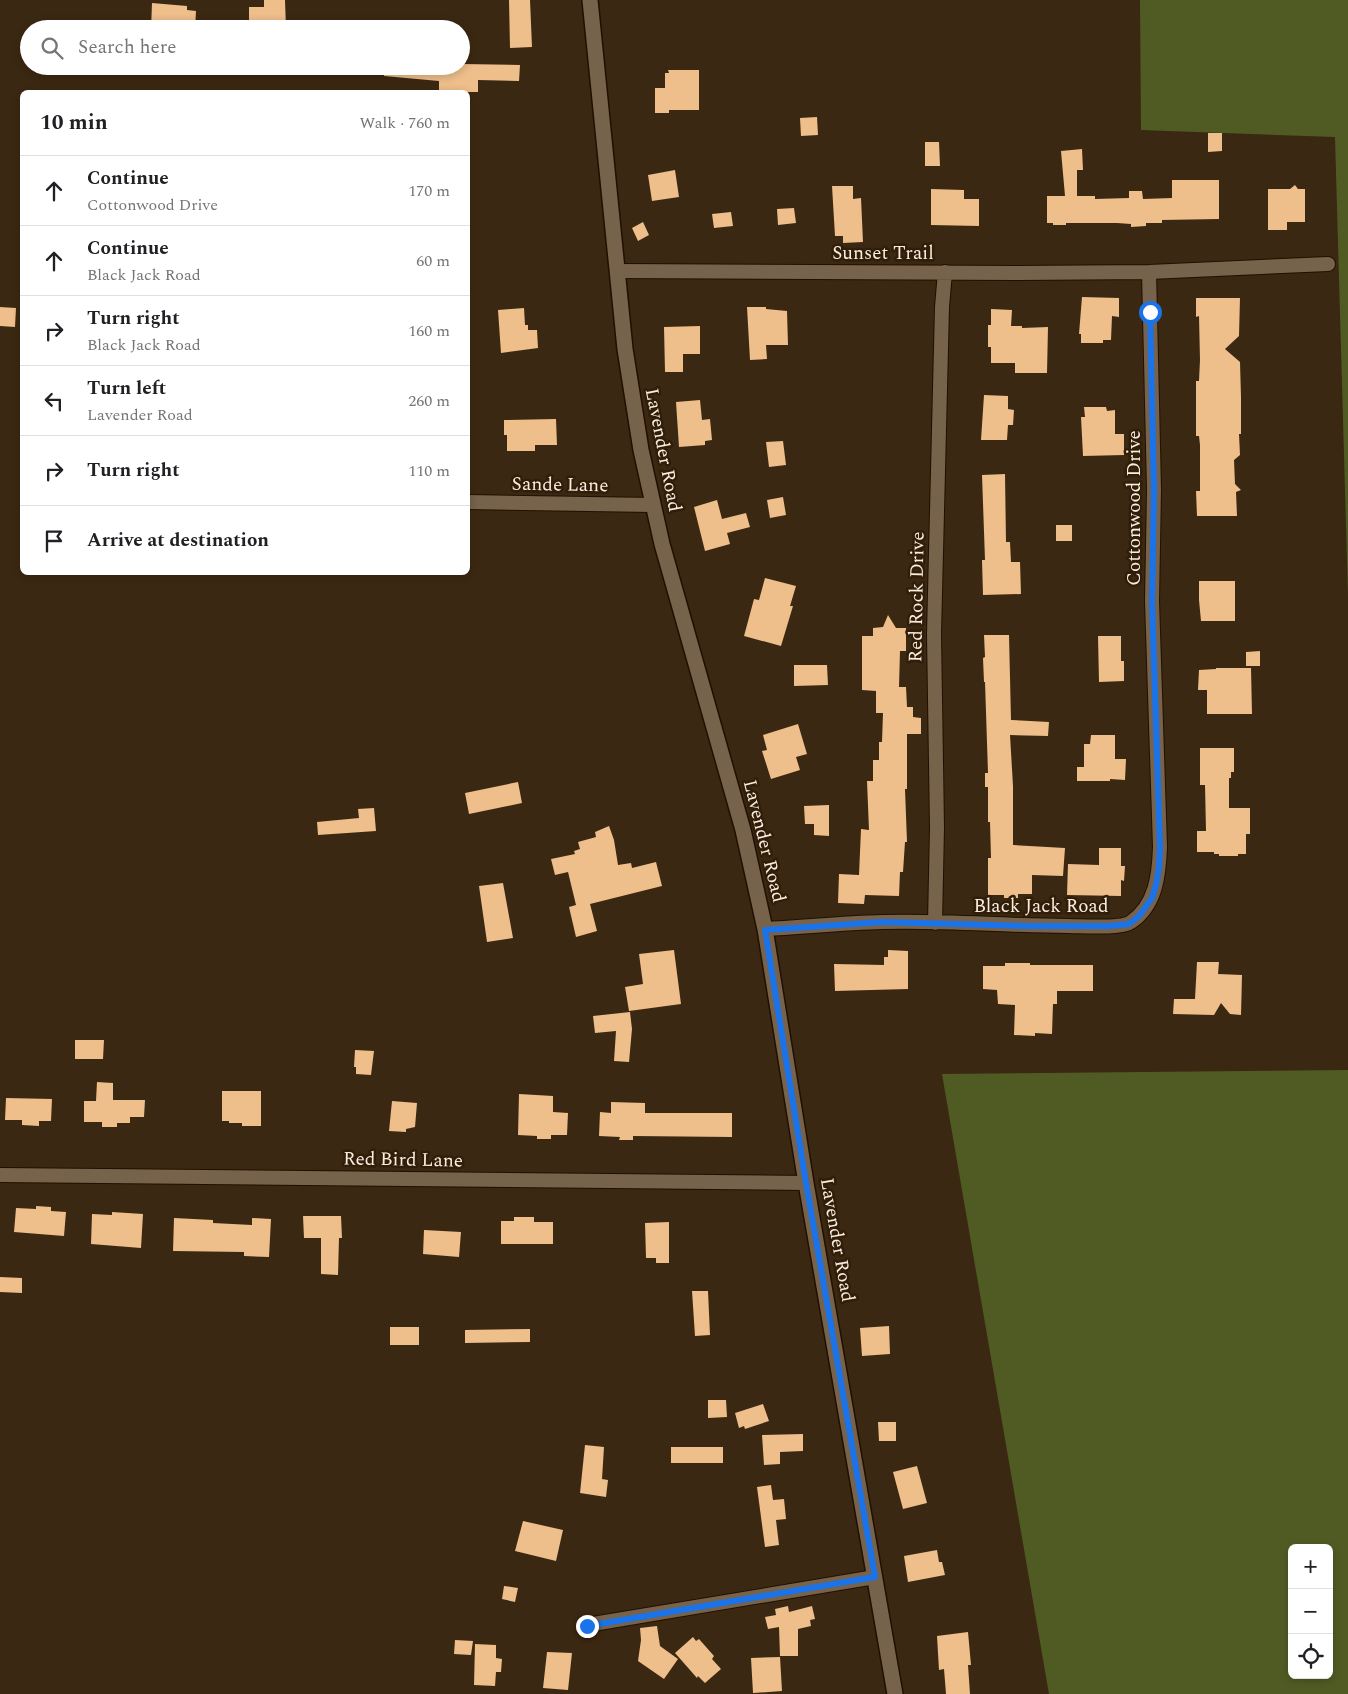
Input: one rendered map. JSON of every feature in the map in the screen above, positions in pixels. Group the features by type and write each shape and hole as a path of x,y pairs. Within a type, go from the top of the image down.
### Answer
{"street":[{"name":"Lavender Road","path":"590,0 617,271 634,410 653,505 743,830 765,930 806,1183 895,1694"},
{"name":"Sunset Trail","path":"617,271 1149,272 1328,264"},
{"name":"Red Rock Drive","path":"936,923 937,827 934,634 942,307 945,272"},
{"name":"Cottonwood Drive","path":"1149,272 1154,490 1152,601 1157,745"},
{"name":"Sande Lane","path":"470,502 653,505"},
{"name":"Black Jack Road","path":"765,930 882,922 1026,926 1109,926 1129,924 1139,916 1152,898 1159,868 1157,745"},
{"name":"Red Bird Lane","path":"0,1175 806,1183"},
{"path":"587,1626 875,1577"}],"green space":[{"path":"1140,0 1348,0 1348,596 1335,137 1141,130"},
{"path":"1348,1070 1348,1694 1049,1694 942,1074"}],"building":[{"path":"264,0 285,0 286,20 249,20 249,7 264,7"},
{"path":"509,0 530,0 532,47 510,48"},
{"path":"152,3 187,6 187,10 196,11 196,20 151,20"},
{"path":"470,64 520,65 519,81 478,80 478,92 470,92 470,90 439,90 439,81 384,76 470,75"},
{"path":"668,70 699,70 699,110 669,110 669,113 655,113 655,88 665,88 665,73 669,73"},
{"path":"817,117 818,135 801,136 800,118"},
{"path":"1208,133 1222,133 1222,151 1208,152"},
{"path":"925,142 939,142 940,166 925,166"},
{"path":"1082,149 1083,170 1077,170 1077,196 1095,196 1095,199 1129,198 1129,191 1142,191 1143,199 1172,198 1172,180 1219,180 1219,219 1162,220 1162,223 1146,223 1146,226 1131,227 1131,224 1117,223 1066,223 1066,225 1053,225 1053,223 1047,223 1047,196 1065,196 1061,151"},
{"path":"675,170 679,197 652,201 648,175"},
{"path":"1295,185 1298,189 1305,189 1305,222 1287,222 1287,230 1268,230 1268,189 1290,189"},
{"path":"832,186 853,186 853,199 861,198 863,242 843,243 843,236 835,236"},
{"path":"931,189 964,190 964,199 979,199 979,226 931,225"},
{"path":"794,208 796,223 778,225 777,209"},
{"path":"731,212 733,226 714,228 712,214"},
{"path":"643,222 649,235 638,241 632,228"},
{"path":"1082,297 1119,298 1119,317 1112,316 1111,340 1103,340 1103,343 1081,343 1081,334 1079,334"},
{"path":"1196,298 1240,298 1239,336 1225,349 1240,362 1240,455 1234,460 1235,484 1241,490 1236,492 1237,516 1197,516 1196,491 1200,491 1200,445 1199,436 1196,436 1196,381 1199,381 1200,360 1199,316 1196,317"},
{"path":"0,307 16,308 15,327 0,326"},
{"path":"747,307 766,307 766,309 787,311 788,345 766,345 767,359 750,360"},
{"path":"524,308 525,325 528,325 528,330 537,330 538,348 501,353 498,310"},
{"path":"991,309 1012,310 1011,326 1022,326 1022,328 1048,327 1047,373 1015,373 1015,363 991,363 991,347 988,347 988,325 991,325"},
{"path":"700,326 700,354 683,354 683,372 665,372 664,327"},
{"path":"984,395 1008,396 1008,409 1014,410 1013,425 1008,425 1007,440 981,440"},
{"path":"700,400 702,420 710,419 712,440 705,441 705,445 679,447 676,402"},
{"path":"1084,407 1106,407 1107,411 1115,410 1115,434 1124,434 1124,455 1083,456 1081,417 1085,417"},
{"path":"556,419 557,445 535,445 535,451 507,451 507,435 504,435 504,420"},
{"path":"783,441 786,465 769,467 766,442"},
{"path":"1005,474 1006,542 1010,542 1011,562 1020,562 1021,594 983,595 982,560 985,560 982,475"},
{"path":"783,497 786,515 770,518 767,500"},
{"path":"717,500 722,519 746,513 750,527 727,533 730,544 705,551 694,507"},
{"path":"1056,525 1072,525 1072,541 1056,541"},
{"path":"765,578 796,586 790,606 793,606 781,646 744,636 754,599 759,600"},
{"path":"1199,581 1235,581 1235,621 1201,621"},
{"path":"888,615 896,628 906,628 906,651 900,651 899,687 906,687 907,707 913,707 913,717 921,718 921,734 907,734 907,789 905,789 907,842 905,842 903,872 900,872 899,896 865,895 864,904 838,903 839,874 859,875 861,829 869,830 867,781 873,781 873,760 879,760 879,742 882,742 883,713 876,713 876,691 862,690 862,636 873,636 873,628 883,627"},
{"path":"984,635 1009,635 1011,720 1049,722 1048,736 1010,735 1013,786 1013,845 1065,848 1063,876 1032,875 1032,894 1018,894 1018,898 1004,898 1004,895 988,895 988,858 991,858 988,787 985,787 985,773 988,773 983,658 985,657"},
{"path":"1098,636 1121,636 1121,661 1124,661 1124,681 1099,682"},
{"path":"1260,651 1260,666 1246,666 1246,652"},
{"path":"794,665 827,665 828,685 794,686"},
{"path":"1251,668 1252,714 1207,714 1207,690 1198,690 1199,670"},
{"path":"798,724 807,754 796,757 800,770 771,779 762,751 767,750 763,735"},
{"path":"1091,735 1115,735 1115,759 1126,759 1125,780 1077,781 1077,767 1084,767 1084,744 1090,744"},
{"path":"1200,748 1234,748 1234,772 1231,772 1231,778 1229,778 1229,808 1250,808 1250,834 1246,834 1246,854 1219,856 1219,854 1214,854 1214,852 1197,852 1197,831 1206,831 1205,785 1200,785"},
{"path":"518,782 522,803 469,814 465,793"},
{"path":"829,805 829,836 814,835 814,824 805,824 804,806"},
{"path":"374,808 376,831 318,835 317,822 359,818 358,809"},
{"path":"609,826 614,840 618,865 631,863 632,868 656,862 662,886 590,904 597,931 576,937 569,907 576,905 568,872 555,875 551,859 575,854 574,851 580,849 578,842 596,837 595,832"},
{"path":"1099,848 1121,848 1121,866 1125,866 1124,881 1121,880 1121,896 1067,895 1068,864 1099,865"},
{"path":"503,883 513,938 487,942 479,886"},
{"path":"674,950 681,1004 629,1011 625,987 643,984 639,954"},
{"path":"888,950 908,951 908,989 835,991 834,964 884,965 884,957 888,957"},
{"path":"1197,962 1219,962 1218,974 1242,975 1241,1015 1230,1014 1221,1003 1214,1015 1173,1014 1174,999 1195,999"},
{"path":"1005,963 1093,965 1093,991 1057,991 1057,1004 1053,1004 1052,1034 1035,1033 1035,1036 1014,1035 1015,1005 998,1004 997,990 983,989 983,966 1005,966"},
{"path":"630,1012 632,1029 629,1062 614,1061 616,1031 595,1033 593,1016"},
{"path":"75,1040 104,1040 103,1059 75,1059"},
{"path":"355,1050 374,1051 371,1075 356,1074 356,1067 354,1067"},
{"path":"97,1082 113,1083 113,1100 145,1100 144,1117 130,1117 130,1123 117,1123 117,1127 102,1127 102,1122 84,1122 84,1101 96,1101"},
{"path":"222,1091 261,1091 261,1126 242,1126 242,1123 222,1121"},
{"path":"519,1094 553,1096 553,1112 568,1113 567,1135 551,1135 551,1139 537,1139 537,1136 518,1135"},
{"path":"6,1098 52,1099 51,1121 39,1121 39,1126 22,1125 22,1120 5,1120"},
{"path":"392,1101 417,1103 415,1127 406,1129 406,1132 389,1131"},
{"path":"611,1102 645,1103 645,1113 732,1113 732,1137 633,1136 633,1140 619,1140 620,1137 599,1136 600,1112 611,1113"},
{"path":"36,1206 51,1207 51,1211 66,1212 64,1236 14,1232 16,1208 36,1209"},
{"path":"112,1212 143,1214 141,1248 91,1244 92,1214 112,1215"},
{"path":"303,1216 341,1216 342,1238 339,1238 338,1275 321,1274 321,1238 304,1238"},
{"path":"514,1217 534,1217 534,1222 553,1222 553,1244 501,1244 501,1221 514,1221"},
{"path":"174,1218 252,1225 252,1218 271,1219 269,1257 244,1256 244,1252 173,1251"},
{"path":"669,1222 669,1263 656,1263 656,1258 646,1258 645,1223"},
{"path":"424,1230 461,1232 459,1257 423,1254"},
{"path":"0,1277 22,1278 22,1293 0,1292"},
{"path":"692,1291 708,1291 710,1335 695,1336"},
{"path":"889,1326 890,1354 862,1356 860,1328"},
{"path":"390,1327 419,1327 419,1345 390,1345"},
{"path":"530,1329 530,1342 465,1343 465,1330"},
{"path":"708,1400 726,1400 727,1417 708,1418"},
{"path":"763,1404 769,1421 745,1429 744,1426 739,1428 735,1413"},
{"path":"878,1422 896,1422 896,1441 879,1441"},
{"path":"803,1434 803,1451 780,1452 780,1464 764,1465 762,1435"},
{"path":"585,1445 604,1447 602,1479 608,1480 606,1497 580,1493"},
{"path":"671,1447 723,1447 723,1463 671,1463"},
{"path":"917,1466 927,1503 903,1509 893,1472"},
{"path":"771,1485 773,1500 784,1499 786,1519 776,1520 779,1545 765,1547 757,1487"},
{"path":"523,1521 563,1530 556,1561 515,1551"},
{"path":"937,1550 939,1562 942,1562 945,1575 908,1582 904,1556"},
{"path":"504,1586 518,1588 515,1602 502,1599"},
{"path":"788,1606 789,1612 812,1606 815,1619 810,1620 811,1626 798,1629 798,1656 780,1656 779,1627 768,1629 765,1617 776,1615 775,1609"},
{"path":"657,1626 660,1646 678,1659 664,1679 638,1661 641,1640 640,1628"},
{"path":"968,1632 971,1665 968,1665 970,1694 946,1694 944,1669 939,1670 937,1636"},
{"path":"693,1637 696,1641 699,1639 714,1656 712,1659 721,1669 705,1683 698,1676 697,1678 675,1653"},
{"path":"455,1640 473,1641 471,1655 454,1654"},
{"path":"475,1644 496,1645 496,1658 502,1659 501,1672 496,1672 495,1686 474,1685"},
{"path":"547,1652 572,1653 568,1690 543,1688"},
{"path":"780,1657 782,1691 753,1693 751,1658"}],"route":[{"path":"587,1626 875,1577 806,1183 765,930 882,922 1109,926 1129,924 1139,916 1152,898 1159,868 1160,847 1152,601 1154,490 1150,312"}]}
